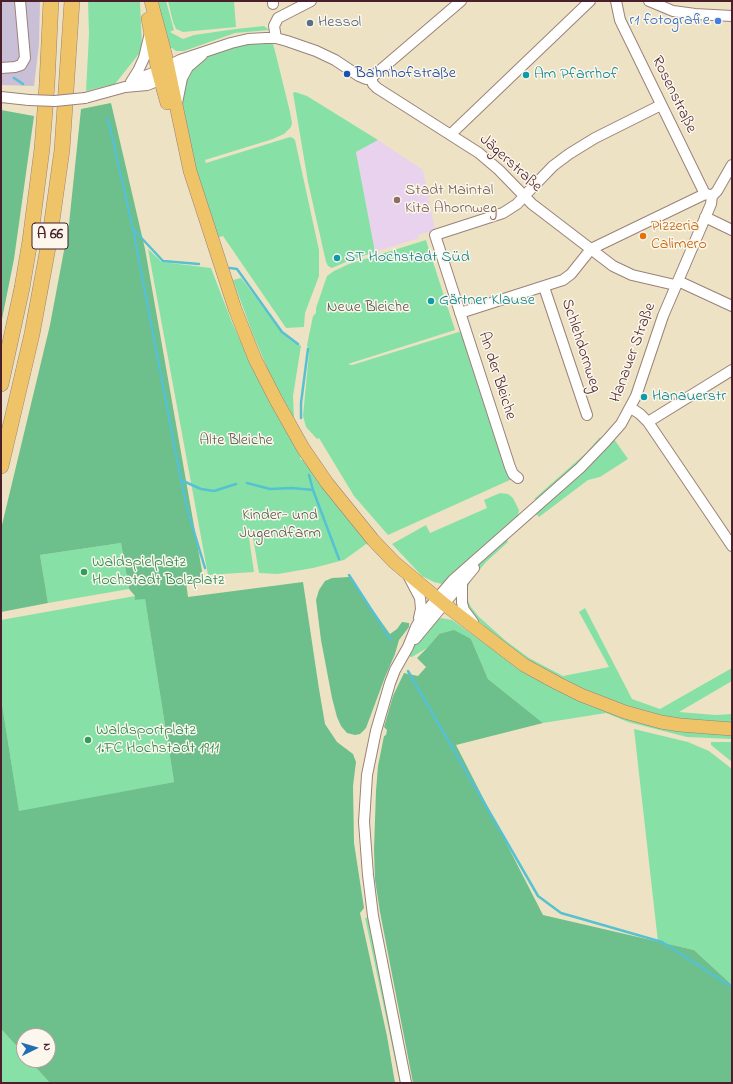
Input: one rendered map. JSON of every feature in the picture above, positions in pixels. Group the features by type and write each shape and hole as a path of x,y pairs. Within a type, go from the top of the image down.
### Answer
{"highway":[{"name":"A 66","path":"1,384 22,288 30,241 42,149 51,1"},
{"name":"A 66","path":"1,466 32,334 49,242 63,136 72,1"}],"main road":[{"path":"147,1 150,32 176,111 190,171"},
{"path":"151,1 177,139 190,171 235,309 255,359 280,407 303,448 327,483 373,540 407,574 440,601 524,664 557,683 609,706 643,717 698,728 732,729"}],"street":[{"path":"1,68 15,67 21,65 24,61 25,53 20,1"},
{"path":"1,97 29,100 85,98 129,84 147,85 180,60 238,41 256,38 276,38 274,26 278,18 312,1"},
{"path":"371,78 461,1"},
{"path":"451,134 590,1"},
{"name":"Rosenstraße","path":"616,1 620,20 709,195"},
{"path":"649,1 679,12 732,16"},
{"path":"129,84 144,58 150,32"},
{"name":"Jägerstraße","path":"276,38 316,51 335,60 366,79 371,78 376,88 466,143 486,158 532,204 613,266 625,272 677,283 732,306"},
{"path":"176,111 182,78 188,67 207,52"},
{"path":"164,73 188,67"},
{"path":"524,196 553,166 568,154 595,138 662,105"},
{"name":"Hanauer Straße","path":"440,601 453,580 580,468 613,434 631,408 640,386 656,334 711,204 709,195 717,191 732,165"},
{"path":"460,313 559,282 568,277 591,249 709,195"},
{"name":"An der Bleiche","path":"518,478 510,467 435,235 500,215 517,204 524,196"},
{"path":"705,217 732,230"},
{"name":"Schlehdornweg","path":"544,287 587,415"},
{"path":"648,422 732,370"},
{"path":"631,408 648,422 732,546"},
{"name":"Hanauer Straße","path":"440,601 462,583 484,553"},
{"path":"407,574 418,592 421,604 416,627 408,647"},
{"path":"462,583 461,597 464,610 478,630"},
{"path":"416,627 423,614 440,601"},
{"path":"406,1083 373,916 367,869 364,822 367,775 376,731 395,670 408,647 440,601"}],"shaded area":[{"path":"1,1 40,1 39,44 34,86 1,85"},
{"name":"Stadt Maintal Kita Ahornweg","path":"378,140 423,170 435,230 418,235 419,238 375,252 356,152"}],"green space":[{"path":"88,1 140,1 142,47 141,55 138,55 115,84 86,91 89,34"},
{"path":"154,1 166,1 174,30 170,32 183,39 194,35 264,26 269,30 235,33 184,51 176,51 172,48 168,49"},
{"path":"168,1 234,1 236,27 183,32 176,29"},
{"path":"268,42 273,44 276,55 290,112 292,123 291,127 284,134 273,139 205,160 206,163 290,137 295,140 319,250 319,276 305,313 304,327 286,328 223,236 216,238 199,183 182,108 182,89 191,70 204,56 239,44"},
{"path":"295,92 307,96 378,140 356,152 375,252 332,268 328,266 326,262 308,182 293,93"},
{"path":"111,103 145,249 202,571 201,580 186,582 188,597 303,582 325,724 337,742 353,754 356,762 353,786 354,843 364,908 360,913 387,1036 395,1083 50,1083 36,1068 56,1068 56,1028 16,1028 16,1045 1,1029 1,698 19,811 174,782 145,599 135,600 135,596 129,589 121,543 40,555 48,603 1,612 1,529 50,325 69,224 81,109"},
{"path":"1,110 34,116 14,259 1,324"},
{"name":"Neue Bleiche","path":"426,240 455,330 348,364 352,365 462,331 492,429 512,479 388,535 354,496 319,438 317,439 306,427 303,416 309,353 307,345 313,316 316,313 316,308 327,276 349,264"},
{"name":"Alte Bleiche","path":"148,249 162,262 211,268 231,320 248,358 298,447 301,460 306,459 369,542 344,560 313,568 278,574 259,573 252,532 248,531 254,572 208,575"},
{"name":"Alte Bleiche","path":"241,278 283,334 301,346 293,396 294,418 271,377 252,332 233,280"},
{"path":"600,437 602,439 577,465 537,499 534,499 586,453"},
{"path":"614,439 628,459 600,477 588,480 539,517 535,513 583,470"},
{"path":"500,493 508,494 513,498 519,510 518,516 450,580 442,584 422,576 392,544 426,525 430,533 487,508 484,500"},
{"path":"506,538 508,542 486,562 472,579 467,588 466,597 471,607 479,617 506,641 529,658 563,676 609,667 579,612 585,608 632,699 660,709 732,668 732,681 679,712 716,715 732,714 732,724 663,717 608,701 541,670 503,643 470,613 464,592 469,577 480,563"},
{"name":"Waldspielplatz Hochstadt Bolzplatz","path":"121,543 129,589 48,603 40,555"},
{"path":"349,577 390,634 397,629 402,622 409,623 409,627 399,640 366,728 360,734 355,735 347,733 341,726 337,717 321,640 316,600 319,590 325,581 332,578"},
{"name":"Waldsportplatz 1.FC Hochstadt 1911","path":"135,596 136,600 145,598 174,782 19,812 1,698 1,620"},
{"path":"441,618 452,620 497,652 585,701 732,732 732,739 687,737 628,722 606,713 543,723 488,679 471,639 439,634 427,648 412,657 407,656 418,638"},
{"path":"454,630 471,639 488,679 543,723 456,745 543,915 694,950 732,985 732,1083 413,1083 375,880 374,849 378,766 384,736 386,735 387,730 384,727 393,696 404,673 418,676 426,667 417,658 439,634"},
{"path":"634,729 688,742 709,751 732,769 732,985 694,950 658,942"},
{"path":"711,742 732,742 732,762 711,745"},
{"path":"371,917 403,1083 400,1083 365,918"},
{"path":"1,1029 16,1045 16,1068 36,1068 50,1083 1,1083"}],"waterway":[{"path":"14,78 23,84"},
{"path":"107,119 133,229 163,261 199,264"},
{"path":"133,229 181,480 201,489 214,491 236,484"},
{"path":"230,268 237,269 282,332 298,344"},
{"path":"301,418 301,403 308,349"},
{"path":"309,475 313,490 339,559"},
{"path":"181,480 188,512 205,568"},
{"path":"247,483 270,489 292,488 313,490"},
{"path":"349,575 391,640"},
{"path":"408,671 538,896 561,913 662,942 732,987"}],"place":[{"name":"r1 fotografie","path":"718,21"},
{"name":"Hessol","path":"310,23"},
{"name":"Bahnhofstraße","path":"347,74"},
{"name":"Am Pfarrhof","path":"526,75"},
{"name":"Stadt Maintal Kita Ahornweg","path":"397,200"},
{"name":"Pizzeria Calimero","path":"643,236"},
{"name":"ST Hochstadt Süd","path":"337,258"},
{"name":"Gärtner Klause","path":"431,301"},
{"name":"Hanauerstr","path":"644,397"},
{"name":"Waldspielplatz Hochstadt Bolzplatz","path":"84,572"},
{"name":"Waldsportplatz 1.FC Hochstadt 1911","path":"88,740"}],"park label":[{"name":"Kinder- und Jugendfarm","path":"280,525"}]}
